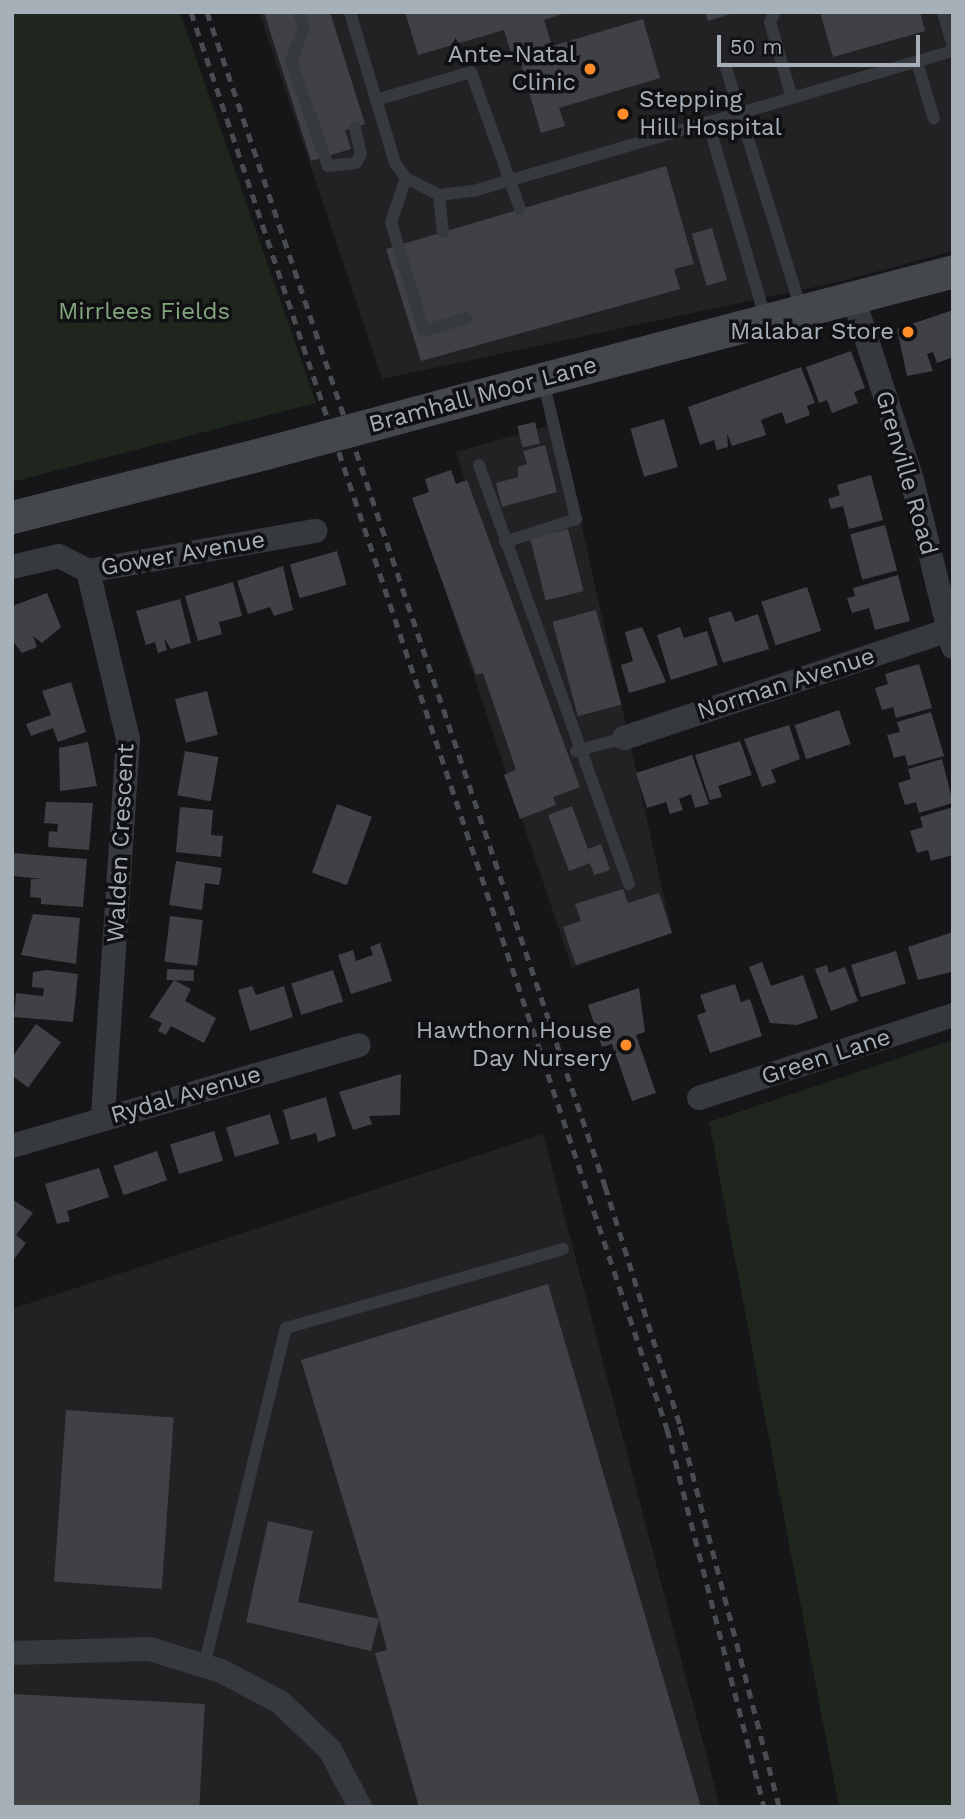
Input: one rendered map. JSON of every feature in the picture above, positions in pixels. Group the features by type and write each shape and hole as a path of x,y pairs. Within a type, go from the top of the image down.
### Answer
{"street":[{"name":"Bramhall Moor Lane","path":"12,517 265,453 542,378 854,300 953,271"},
{"name":"Grenville Road","path":"854,300 912,480 951,639"},
{"name":"Gower Avenue","path":"12,567 58,556 88,571 316,531"},
{"name":"Walden Crescent","path":"88,571 128,739 103,1119"},
{"name":"Norman Avenue","path":"624,738 951,639"},
{"name":"Green Lane","path":"699,1098 953,1015"},
{"name":"Rydal Avenue","path":"12,1146 359,1045"},
{"path":"12,1653 150,1650 204,1666 280,1702 330,1750 360,1807"}],"lane":[{"path":"299,12 304,27 291,61 328,166 356,163 361,154 355,127"},
{"path":"350,12 376,100 406,178 391,222 424,331 466,318"},
{"path":"775,12 770,22 792,98"},
{"path":"406,178 439,195 511,180 918,62 953,49 943,12"},
{"path":"918,62 934,119"},
{"path":"726,68 802,313"},
{"path":"376,100 471,72 520,209"},
{"path":"708,122 766,321"},
{"path":"439,195 443,232"},
{"path":"505,542 576,519 542,378"},
{"path":"479,465 576,751 629,884"},
{"path":"576,751 624,738"},
{"path":"204,1666 286,1328 563,1248"}],"shaded area":[{"name":"Stepping Hill Hospital","path":"259,12 953,12 953,251 838,282 382,379"},
{"path":"559,423 672,933 572,968 418,509 468,491 456,452"},
{"path":"543,1134 720,1807 12,1807 12,1309"}],"green space":[{"name":"Mirrlees Fields","path":"12,12 180,12 316,403 12,482"},
{"path":"953,1040 953,1807 839,1807 709,1122"}],"building":[{"path":"264,12 330,12 365,124 345,130 351,149 311,161"},
{"name":"Ante-Natal Clinic","path":"405,12 568,12 544,20 552,46 643,19 660,78 559,108 565,126 541,133 519,58 513,60 504,30 418,55"},
{"path":"705,12 733,12 734,13 708,21"},
{"path":"820,12 920,12 925,31 833,57"},
{"path":"666,166 694,264 674,269 680,289 421,361 386,249"},
{"path":"712,228 727,280 707,286 692,234"},
{"path":"953,310 953,357 937,363 933,352 927,354 933,371 907,376 897,329"},
{"path":"851,351 865,388 854,392 858,403 832,413 827,400 819,403 806,367"},
{"path":"801,367 815,403 807,406 810,415 786,424 782,412 761,420 766,435 732,446 727,433 728,447 717,450 714,440 700,445 688,407"},
{"path":"664,419 678,467 644,477 630,429"},
{"path":"535,422 540,443 522,447 517,426"},
{"path":"545,445 557,492 502,507 496,483 518,477 518,467 527,464 523,451"},
{"path":"451,470 456,484 467,480 580,787 553,797 556,805 520,819 504,775 516,770 483,673 476,675 412,498 429,492 425,479"},
{"path":"871,475 883,520 849,529 843,506 831,509 828,499 840,495 837,485"},
{"path":"885,525 897,570 862,580 850,534"},
{"path":"568,529 583,591 546,601 530,538"},
{"path":"337,551 347,585 300,598 290,565"},
{"path":"283,566 293,610 274,616 270,607 248,614 237,581"},
{"path":"898,575 910,621 875,630 869,608 852,613 847,598 855,596 853,588"},
{"path":"233,582 242,616 219,622 222,634 198,641 185,596"},
{"path":"807,587 821,631 776,646 761,602"},
{"path":"47,593 61,627 42,643 33,636 37,647 22,653 12,640 12,606"},
{"path":"180,599 191,643 171,649 164,638 167,650 158,653 155,642 146,645 136,611"},
{"path":"596,610 621,705 578,716 553,622"},
{"path":"731,611 735,622 758,614 769,649 723,663 708,618"},
{"path":"642,627 666,682 629,693 621,665 633,661 625,632"},
{"path":"680,627 684,638 707,631 718,665 671,680 657,635"},
{"path":"919,664 932,708 896,718 893,707 882,710 875,688 888,684 885,674"},
{"path":"71,682 86,732 58,742 53,728 31,736 26,724 51,715 42,691"},
{"path":"207,691 218,735 186,743 175,699"},
{"path":"839,710 851,744 806,759 795,725"},
{"path":"931,712 944,756 908,766 905,755 894,758 887,735 900,732 897,722"},
{"path":"789,725 800,759 771,770 776,782 762,787 744,739"},
{"path":"740,741 752,775 718,786 722,797 710,800 695,755"},
{"path":"88,742 97,786 60,791 59,748"},
{"path":"185,751 218,757 211,801 177,795"},
{"path":"692,755 709,804 695,808 691,794 679,799 683,810 670,814 666,802 647,808 636,773"},
{"path":"942,759 953,803 919,813 916,802 905,805 898,783 911,779 908,769"},
{"path":"46,802 93,803 89,850 48,847 49,831 57,832 58,824 44,823"},
{"path":"337,804 372,817 347,885 312,873"},
{"path":"572,806 588,849 601,844 610,870 594,875 590,863 569,871 548,815"},
{"path":"180,807 213,810 211,835 223,836 221,857 176,852"},
{"path":"953,807 953,855 931,861 928,850 917,853 910,831 923,827 920,817"},
{"path":"12,853 87,859 83,907 41,904 41,898 30,897 31,879 43,879 12,876"},
{"path":"176,861 222,868 219,885 205,883 202,910 169,905"},
{"path":"623,889 628,903 659,893 672,933 576,965 563,927 581,921 575,904"},
{"path":"33,914 80,918 76,964 21,955"},
{"path":"170,916 203,920 197,966 164,962"},
{"path":"953,932 951,972 918,980 908,947"},
{"path":"380,943 392,981 351,994 338,955 353,950 356,961 373,955 370,947"},
{"path":"896,951 906,984 861,997 851,965"},
{"path":"762,962 771,986 803,975 818,1018 797,1025 770,1023 749,967"},
{"path":"827,965 829,973 845,967 858,1001 831,1011 815,969"},
{"path":"167,969 194,970 194,981 167,980"},
{"path":"46,970 78,974 73,1022 14,1017 16,993 43,996 44,988 32,987 33,972"},
{"path":"333,970 343,1001 301,1015 291,984"},
{"path":"174,980 191,989 185,1001 216,1018 204,1043 171,1026 166,1035 158,1031 162,1023 149,1017"},
{"path":"735,984 741,1002 750,999 762,1036 710,1053 697,1015 706,1012 700,995"},
{"path":"252,986 256,995 284,986 293,1017 250,1031 238,990"},
{"name":"Hawthorn House Day Nursery","path":"639,988 645,1032 636,1035 656,1093 632,1101 612,1044 602,1047 588,1005"},
{"path":"36,1024 61,1042 28,1088 12,1076 12,1057"},
{"path":"401,1074 400,1115 369,1116 372,1124 353,1130 339,1092"},
{"path":"326,1097 336,1136 318,1142 316,1133 291,1140 283,1110"},
{"path":"270,1114 279,1144 235,1157 226,1127"},
{"path":"214,1131 223,1161 179,1174 170,1144"},
{"path":"157,1151 167,1180 124,1195 114,1166"},
{"path":"99,1168 109,1197 67,1211 70,1221 57,1224 45,1184"},
{"path":"12,1199 33,1213 16,1235 26,1243 12,1262"},
{"path":"548,1284 701,1807 419,1807 375,1653 387,1650 301,1360"},
{"path":"66,1410 174,1418 162,1589 54,1582"},
{"path":"268,1521 313,1531 298,1602 379,1619 371,1651 246,1622"},
{"path":"12,1694 205,1704 199,1807 12,1807"}],"railway":[{"path":"191,12 667,1429 764,1807"},
{"path":"207,12 605,1186 680,1426 779,1807"}],"place":[{"name":"Ante-Natal Clinic","path":"590,69"},
{"name":"Stepping Hill Hospital","path":"623,114"},
{"name":"Malabar Store","path":"908,332"},
{"name":"Hawthorn House Day Nursery","path":"626,1045"}]}
